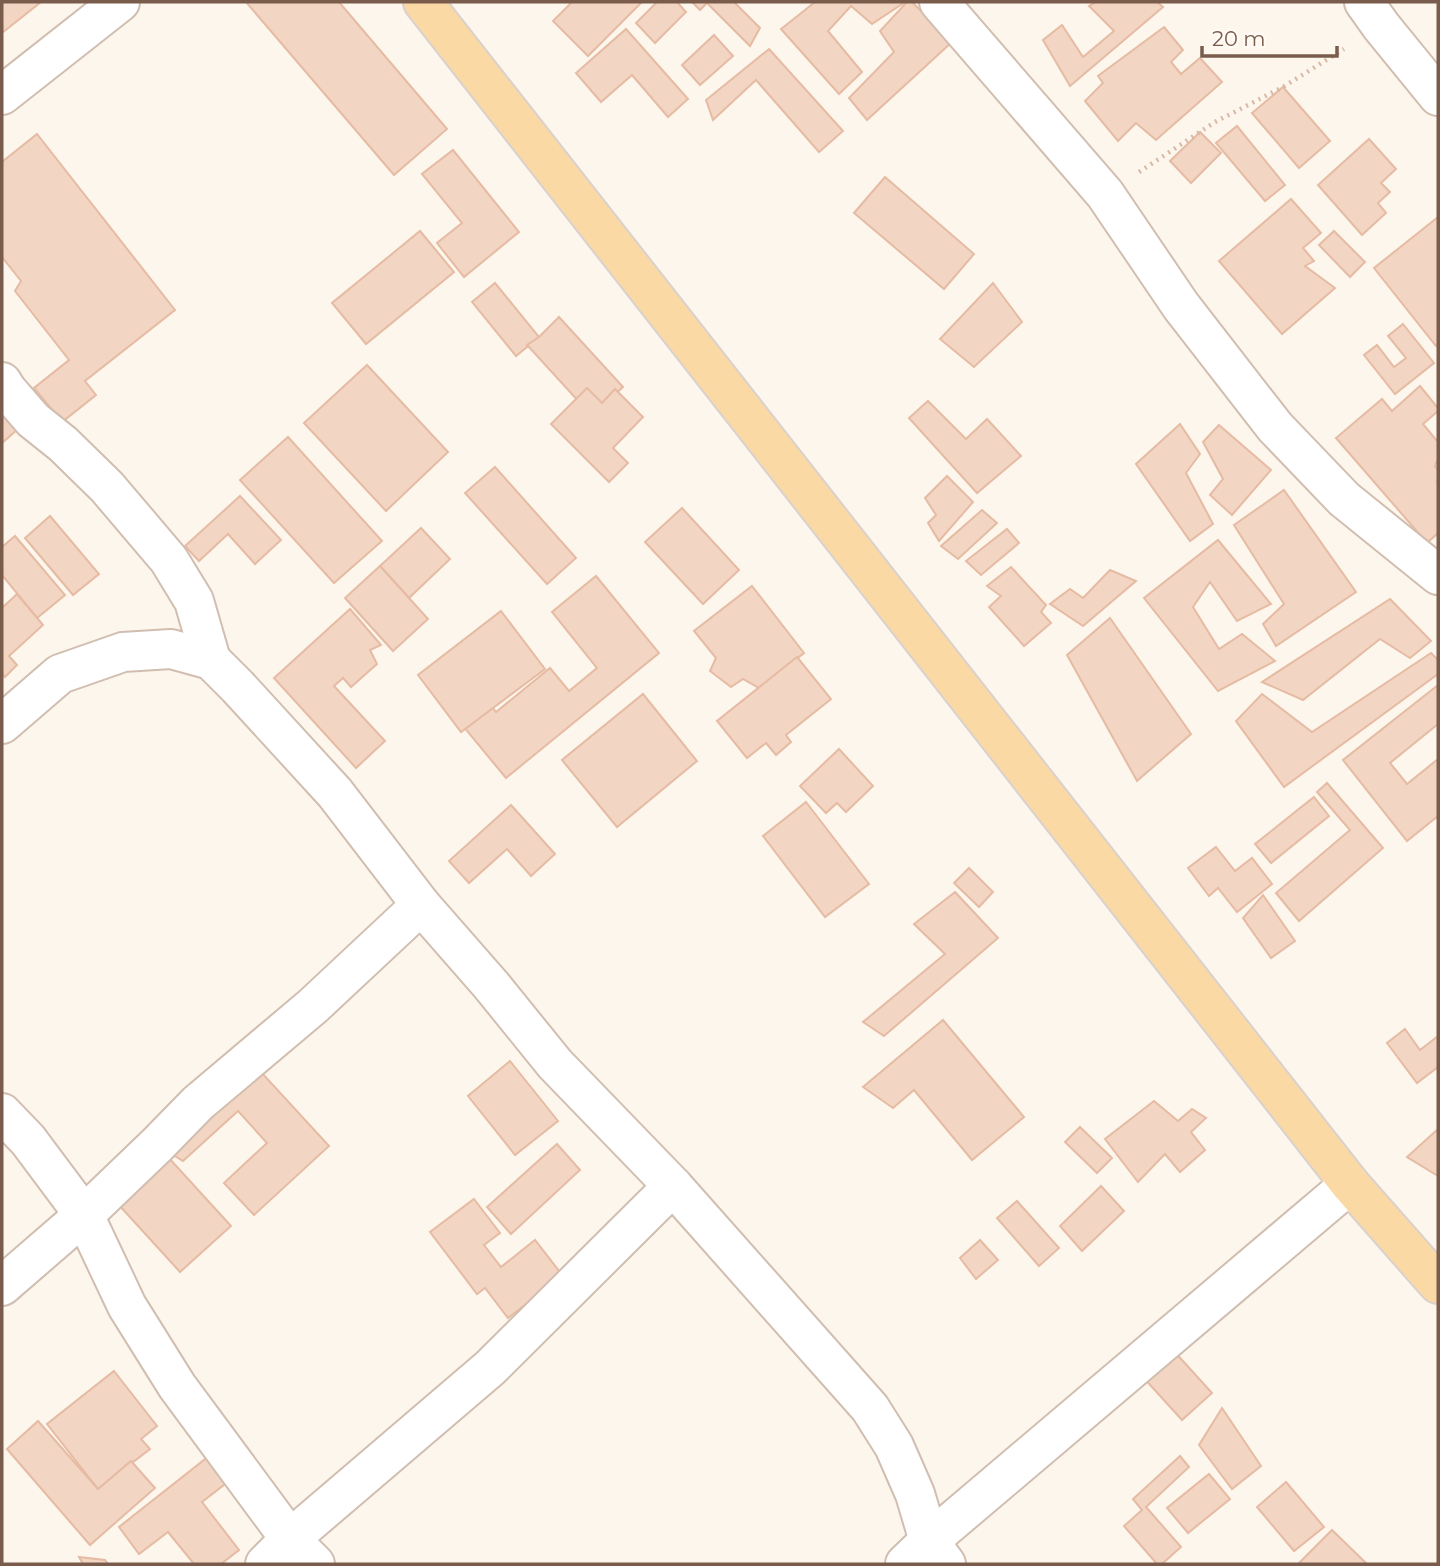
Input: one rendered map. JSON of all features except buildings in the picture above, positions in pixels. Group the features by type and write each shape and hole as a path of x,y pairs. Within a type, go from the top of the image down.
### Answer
{"main road":[{"path":"423,2 1350,1184 1438,1284"}],"street":[{"path":"2,94 120,2"},
{"path":"939,2 1105,194 1181,306 1275,427 1344,499 1438,575"},
{"path":"1372,14 1438,96"},
{"path":"2,382 33,420 63,444 107,487 169,560 194,601 211,660 335,793 421,905 555,1064 673,1186 870,1408 894,1446 915,1494 927,1556"},
{"path":"2,724 60,674 123,652 171,649 211,660"},
{"path":"2,1286 84,1215 157,1146 198,1102 313,1006 421,905"},
{"path":"2,1113 27,1140 84,1215 127,1306 290,1556 490,1368 673,1186"},
{"path":"927,1556 1350,1184"}],"path":[{"path":"1105,194 1214,122 1283,86 1372,14"}]}
